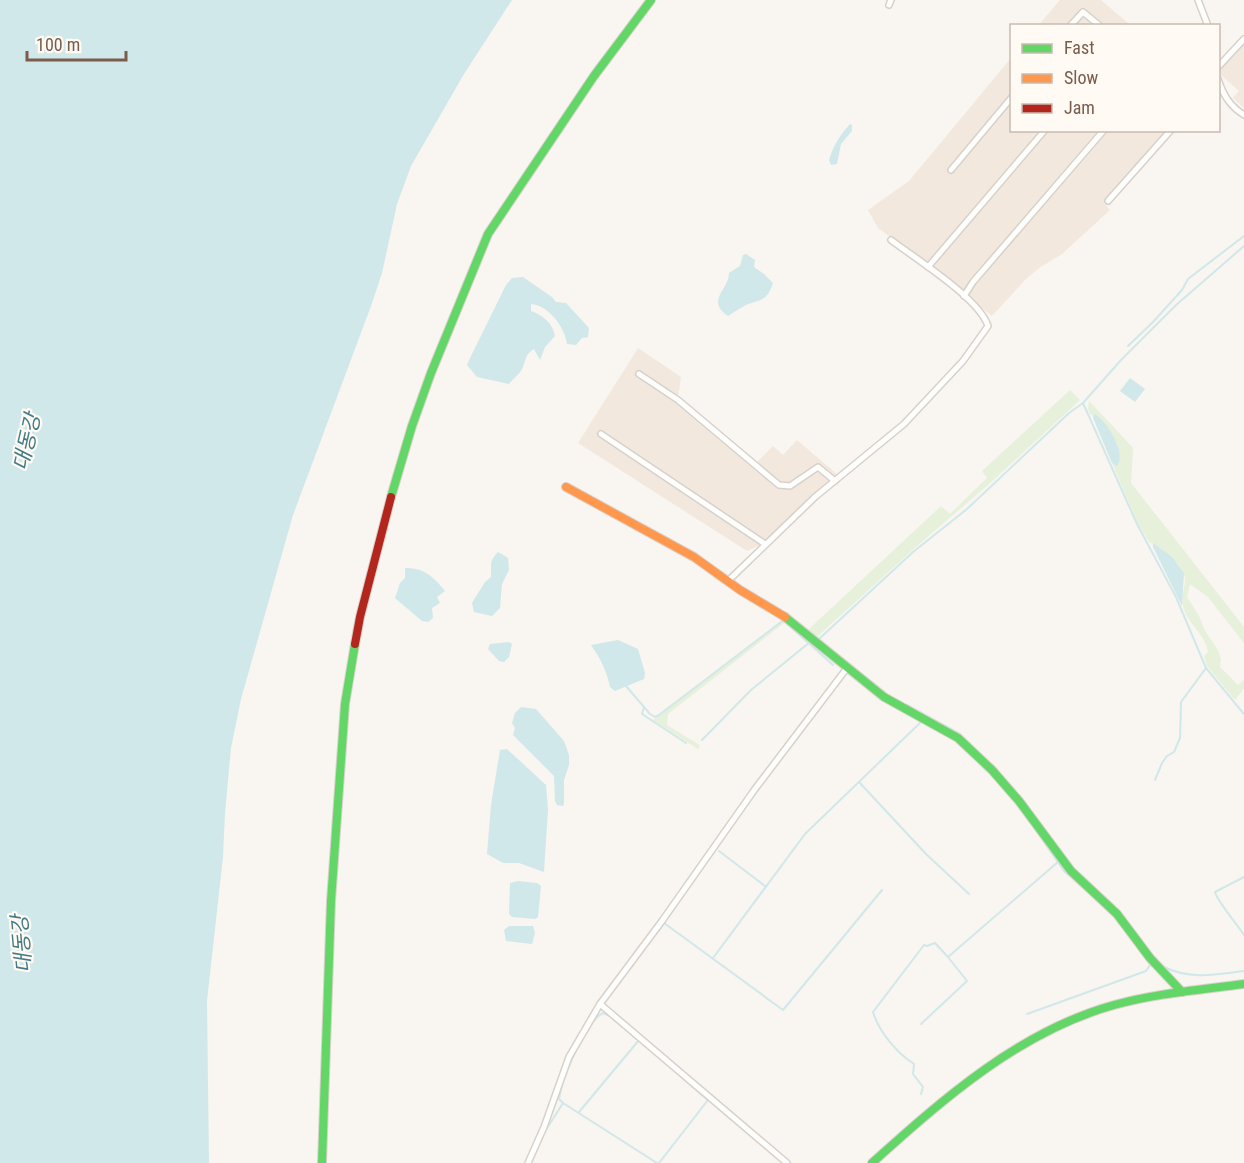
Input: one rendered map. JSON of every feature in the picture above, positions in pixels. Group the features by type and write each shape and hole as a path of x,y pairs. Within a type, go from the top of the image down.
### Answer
{"street":[{"path":"322,1163 331,901 345,704 360,618 397,475 431,373 488,234 594,76 651,0"},
{"path":"1198,0 1207,24"},
{"path":"1072,24 1083,12 1098,24"},
{"path":"1220,65 1244,39"},
{"path":"1220,91 1229,103 1244,115"},
{"path":"951,170 1010,98"},
{"path":"928,267 1043,132"},
{"path":"963,296 1102,132"},
{"path":"1108,201 1169,132"},
{"path":"1109,186 1116,192"},
{"path":"728,581 835,481 904,424 963,361 988,326 986,319 963,296 891,240"},
{"path":"639,374 678,400 779,485 790,486 818,467 835,481"},
{"path":"601,435 765,544"},
{"path":"566,487 694,557 789,619 884,697 949,732 969,747 1019,801 1071,871 1117,914 1150,958 1182,992"},
{"path":"528,1163 544,1127 569,1057 600,1004 755,789 847,668"},
{"path":"872,1163 970,1078 1009,1052 1071,1020 1114,1005 1153,995 1244,984"},
{"path":"600,1004 787,1163"}],"shaded area":[{"path":"1060,0 1101,0 1129,24 1040,24"},
{"path":"1244,41 1244,108 1233,98 1239,91 1221,75 1220,68"},
{"path":"1010,59 1010,132 1168,132 1103,202 1110,210 1062,254 1025,280 992,316 878,228 868,210 909,181"},
{"path":"638,348 681,377 678,398 756,463 773,446 783,455 797,440 838,475 766,542 747,551 578,443"}],"green space":[{"path":"1070,390 1080,400 988,485 818,636 808,630 941,506 950,514 987,478 982,471"},
{"path":"1089,401 1133,448 1131,483 1244,627 1244,643 1208,597 1190,584 1187,597 1218,650 1221,659 1220,667 1238,685 1244,680 1244,688 1235,700 1207,666 1204,656 1208,652 1206,645 1183,606 1184,573 1172,559 1150,543 1138,524 1112,463 1117,466 1118,445 1109,429 1095,413 1092,416 1089,413"},
{"path":"783,621 784,623 668,714 667,725 698,744 700,746 698,749 653,720"}],"water":[{"name":"대동강","path":"0,0 512,0 464,74 411,166 397,204 382,273 371,306 293,515 241,699 231,748 223,857 207,1001 209,1163 0,1163"},
{"path":"850,124 852,131 841,144 837,164 831,165 829,160 833,150"},
{"path":"746,254 755,260 754,267 773,283 766,297 728,316 721,310 718,300 729,273 740,266 743,255"},
{"path":"523,277 556,302 566,303 589,328 588,337 582,338 576,345 567,344 566,337 555,318 544,308 531,304 531,311 547,320 555,336 545,347 540,360 534,349 531,351 521,371 509,384 477,377 467,365 472,354 506,285 512,278"},
{"path":"1130,378 1145,389 1135,402 1120,391"},
{"path":"1094,413 1110,430 1118,445 1117,466 1112,463 1093,418"},
{"path":"1153,543 1172,557 1184,573 1182,606 1153,547"},
{"path":"498,552 508,558 509,570 502,584 500,608 492,616 474,612 472,603 485,582 491,577 492,561"},
{"path":"405,568 417,569 428,574 445,591 437,597 440,603 432,608 433,618 428,622 422,621 395,598 400,583 405,578"},
{"path":"618,640 638,649 645,673 644,679 615,691 610,687 603,665 591,645"},
{"path":"509,642 512,644 509,657 504,662 499,661 488,649 490,644"},
{"path":"521,707 536,709 564,741 569,755 569,765 564,780 563,806 557,805 555,801 554,776 513,735 515,728 512,723 515,713"},
{"path":"507,749 546,785 548,810 544,872 519,863 503,863 487,854 491,805 500,750"},
{"path":"518,881 537,883 541,886 538,917 535,919 512,917 509,914 510,883"},
{"path":"509,926 533,926 535,933 532,944 506,941 504,930"}],"waterway":[{"path":"1128,346 1182,290 1188,279 1244,236"},
{"path":"1244,246 1175,306 1121,360 1083,403 1137,524 1176,597 1206,668 1244,714"},
{"path":"819,639 913,552 967,509 1069,413 1083,403"},
{"path":"783,620 833,665"},
{"path":"626,686 655,717 783,620 787,622"},
{"path":"800,633 875,694"},
{"path":"702,740 751,690 810,642"},
{"path":"1155,780 1162,763 1174,752 1180,738 1181,702 1206,668"},
{"path":"907,705 960,734 1006,781"},
{"path":"644,707 642,714 686,743"},
{"path":"713,958 805,834 922,721"},
{"path":"859,782 926,854 969,894"},
{"path":"1028,819 1064,871 1098,901"},
{"path":"719,851 765,886"},
{"path":"921,1024 967,981 948,957 1058,862"},
{"path":"1244,877 1215,892 1244,935"},
{"path":"1085,879 1116,908"},
{"path":"664,923 783,1010 882,890"},
{"path":"1120,912 1138,936"},
{"path":"921,1094 923,1087 913,1074 914,1064 889,1041 873,1012 924,945 935,943 948,957"},
{"path":"1027,1014 1146,971 1150,965 1148,960"},
{"path":"1162,966 1192,975 1244,971"},
{"path":"564,1078 591,1024 603,1013 610,1016"},
{"path":"579,1112 639,1040"},
{"path":"659,1163 708,1100 676,1072"},
{"path":"562,1084 559,1099 563,1103 657,1163"},
{"path":"544,1133 563,1103"}],"traffic: fast":[{"path":"391,497 412,426 431,373 488,234 594,76 651,0"},
{"path":"785,617 884,697 958,738 992,770 1019,801 1071,871 1117,914 1150,958 1182,992"},
{"path":"322,1163 331,901 345,704 355,644"},
{"path":"872,1163 984,1070 1047,1032 1080,1017 1130,1001 1244,984"}],"traffic: slow":[{"path":"566,487 694,557 740,590 785,617"}],"traffic: jam":[{"path":"355,644 391,497"}]}
